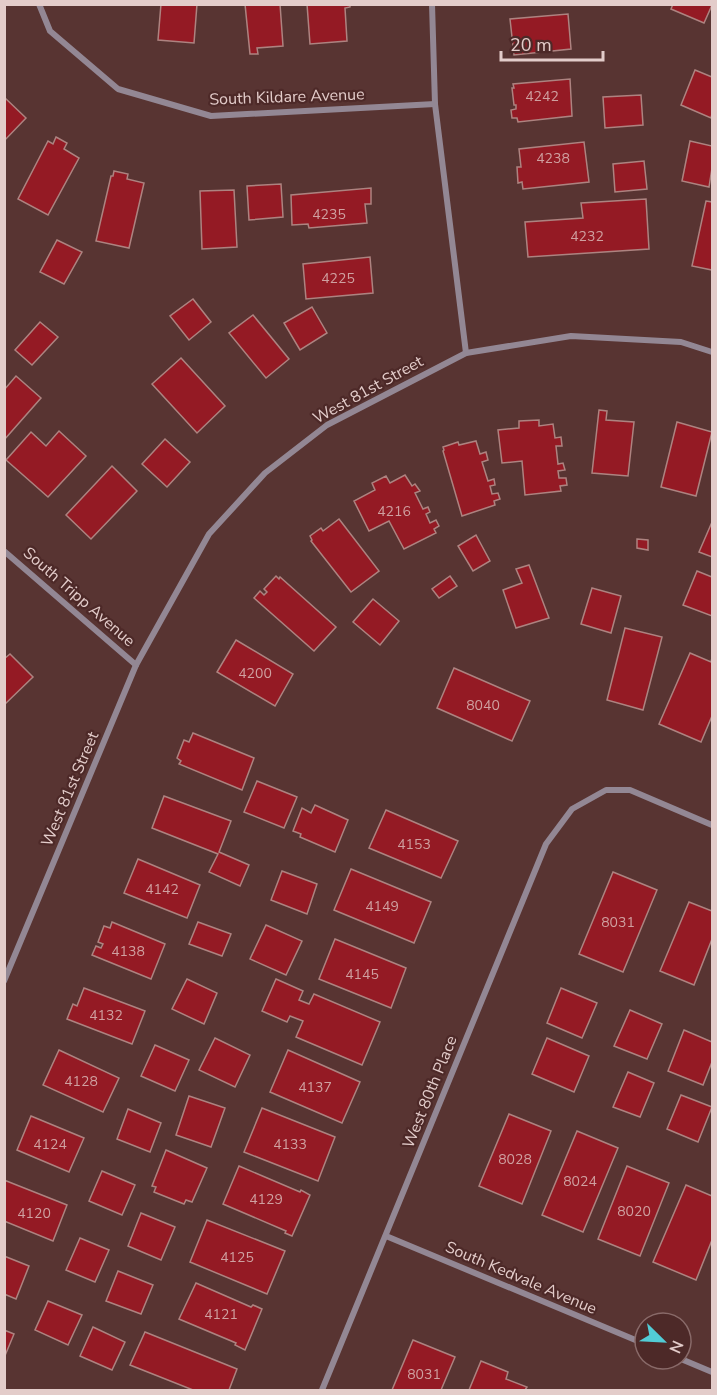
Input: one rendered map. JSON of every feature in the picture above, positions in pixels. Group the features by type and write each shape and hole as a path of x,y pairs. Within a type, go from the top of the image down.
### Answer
{"street":[{"name":"South Kildare Avenue","path":"39,4 50,32 118,89 211,116 435,104"},
{"path":"432,4 435,104 466,354 571,336 681,342 712,352"},
{"name":"West 81st Street","path":"4,981 136,664 209,534 265,473 327,425 466,354"},
{"name":"South Tripp Avenue","path":"4,551 136,664"},
{"name":"West 80th Place","path":"322,1390 546,844 572,809 606,790 630,790 712,825"},
{"name":"South Kedvale Avenue","path":"386,1236 633,1339"},
{"path":"693,1364 712,1372"}],"building":[{"path":"161,4 197,4 194,43 158,40"},
{"path":"245,4 280,4 283,46 257,48 258,54 250,54"},
{"path":"307,4 350,4 350,7 345,8 347,41 310,44"},
{"path":"673,4 712,5 704,23 671,9"},
{"path":"568,14 571,49 514,55 510,19"},
{"path":"695,70 712,77 711,118 681,105"},
{"path":"570,79 572,116 518,122 517,118 512,118 511,110 516,109 513,84"},
{"path":"641,95 643,125 605,128 603,97"},
{"path":"4,97 26,118 4,141"},
{"path":"56,137 67,143 64,149 79,158 48,215 18,199 48,141 53,144"},
{"path":"690,141 712,146 709,187 682,181"},
{"path":"584,142 589,182 523,189 522,182 518,183 517,167 521,167 519,149"},
{"path":"644,161 647,189 615,192 613,164"},
{"path":"114,171 128,174 127,179 144,183 129,248 96,241"},
{"path":"281,184 283,217 249,220 247,186"},
{"path":"371,188 371,204 365,204 367,223 309,228 308,224 292,225 291,195"},
{"path":"234,190 237,247 202,249 200,191"},
{"path":"646,199 649,249 528,257 525,222 583,218 581,203"},
{"path":"706,201 712,202 712,270 692,266"},
{"path":"57,240 82,252 64,284 40,272"},
{"path":"370,257 373,293 306,299 303,264"},
{"path":"193,299 211,322 189,340 170,316"},
{"path":"312,307 327,333 300,350 284,323"},
{"path":"253,315 289,359 266,378 229,333"},
{"path":"40,322 58,337 32,365 15,350"},
{"path":"181,358 225,406 197,433 152,384"},
{"path":"16,376 41,398 4,440 4,390"},
{"path":"599,410 607,411 606,420 634,422 628,476 592,473"},
{"path":"539,420 539,426 553,424 555,438 561,437 562,446 556,446 558,464 563,463 565,470 558,471 559,478 566,478 567,485 560,486 561,491 525,495 522,461 502,463 498,430 519,428 519,421"},
{"path":"677,422 712,432 696,496 661,487"},
{"path":"59,431 86,456 48,497 6,460 31,432 46,446"},
{"path":"165,439 190,462 167,487 142,464"},
{"path":"476,441 480,454 486,452 488,460 482,462 488,481 494,479 495,485 490,486 492,494 498,493 500,499 494,501 495,505 462,516 443,447 458,442 459,445"},
{"path":"112,466 137,491 91,539 66,515"},
{"path":"405,475 412,486 415,484 420,491 415,493 423,509 428,507 430,512 426,514 430,523 436,520 439,526 434,529 436,533 404,549 389,521 369,531 354,501 375,490 372,483 386,476 390,483"},
{"path":"339,519 379,571 351,592 311,541 310,536 321,528 323,531"},
{"path":"712,522 712,557 699,552"},
{"path":"476,535 490,561 473,571 458,546"},
{"path":"637,539 648,540 648,550 637,548"},
{"path":"529,565 549,618 516,628 503,590 522,583 516,569"},
{"path":"697,571 712,577 712,616 683,605"},
{"path":"276,576 279,579 280,577 336,627 314,651 254,598 260,591 264,595 267,592 264,589"},
{"path":"450,576 457,586 439,598 432,589"},
{"path":"592,588 621,596 611,633 581,624"},
{"path":"373,599 399,621 380,645 353,622"},
{"path":"625,628 662,637 643,710 607,700"},
{"path":"236,640 293,674 275,706 217,672"},
{"path":"690,653 711,662 712,658 712,716 701,742 659,724"},
{"path":"10,654 33,677 4,705 4,659"},
{"path":"454,668 530,701 512,741 437,708"},
{"path":"193,733 254,758 242,790 179,764 181,761 177,758 184,740 189,742"},
{"path":"257,781 297,797 284,828 244,812"},
{"path":"164,796 231,821 219,852 249,865 240,886 209,872 218,854 152,828"},
{"path":"315,805 348,820 335,852 300,837 301,834 293,831 302,808 311,813"},
{"path":"386,810 458,841 441,878 369,848"},
{"path":"138,859 200,885 187,918 124,893"},
{"path":"351,869 431,902 414,943 334,910"},
{"path":"282,871 317,884 307,914 271,900"},
{"path":"613,872 657,890 623,972 579,954"},
{"path":"689,902 712,911 712,939 694,985 660,971"},
{"path":"112,922 165,944 151,979 92,955 96,946 101,948 103,944 98,942 104,926 110,928"},
{"path":"198,922 231,934 222,956 189,944"},
{"path":"266,925 302,941 286,975 250,959"},
{"path":"335,939 406,968 391,1008 319,979"},
{"path":"187,979 217,993 204,1024 172,1009"},
{"path":"276,979 303,991 299,1000 309,1004 314,994 380,1022 362,1065 296,1037 303,1021 290,1016 287,1022 262,1011"},
{"path":"84,988 145,1011 132,1044 67,1019 73,1004 77,1006"},
{"path":"561,988 597,1003 582,1038 547,1023"},
{"path":"630,1010 662,1024 647,1059 614,1046"},
{"path":"684,1030 712,1042 712,1062 703,1085 668,1071"},
{"path":"215,1038 250,1055 235,1087 199,1070"},
{"path":"547,1038 589,1056 574,1092 532,1074"},
{"path":"155,1045 189,1060 175,1091 141,1076"},
{"path":"59,1050 119,1078 103,1112 43,1085"},
{"path":"288,1050 360,1082 342,1123 270,1092"},
{"path":"628,1072 654,1083 640,1117 613,1107"},
{"path":"681,1095 712,1107 698,1142 667,1129"},
{"path":"189,1096 225,1108 211,1147 176,1135"},
{"path":"262,1108 335,1137 318,1181 244,1152"},
{"path":"128,1109 161,1123 150,1152 117,1139"},
{"path":"509,1114 551,1131 522,1204 479,1186"},
{"path":"31,1116 84,1138 69,1172 17,1150"},
{"path":"577,1131 618,1148 583,1232 542,1215"},
{"path":"166,1150 207,1168 192,1202 186,1200 184,1204 154,1192 156,1187 152,1186"},
{"path":"239,1166 310,1195 292,1236 285,1233 286,1231 223,1204"},
{"path":"627,1166 669,1183 640,1256 598,1239"},
{"path":"102,1171 135,1185 122,1215 89,1201"},
{"path":"4,1180 67,1205 53,1241 4,1221"},
{"path":"686,1185 712,1196 712,1240 696,1280 653,1262"},
{"path":"141,1213 175,1227 161,1260 128,1246"},
{"path":"207,1220 285,1251 267,1294 190,1262"},
{"path":"80,1238 109,1250 95,1282 66,1270"},
{"path":"4,1256 29,1266 16,1299 4,1294"},
{"path":"118,1271 153,1285 141,1314 106,1301"},
{"path":"196,1283 251,1307 253,1305 262,1309 245,1350 235,1345 236,1343 179,1319"},
{"path":"48,1301 82,1315 68,1345 35,1330"},
{"path":"93,1327 125,1342 112,1370 80,1356"},
{"path":"4,1330 14,1334 4,1358"},
{"path":"145,1332 237,1369 229,1390 193,1390 130,1365"},
{"path":"413,1340 455,1357 441,1390 392,1390"},
{"path":"481,1361 508,1372 506,1379 527,1387 525,1390 469,1390"}]}
